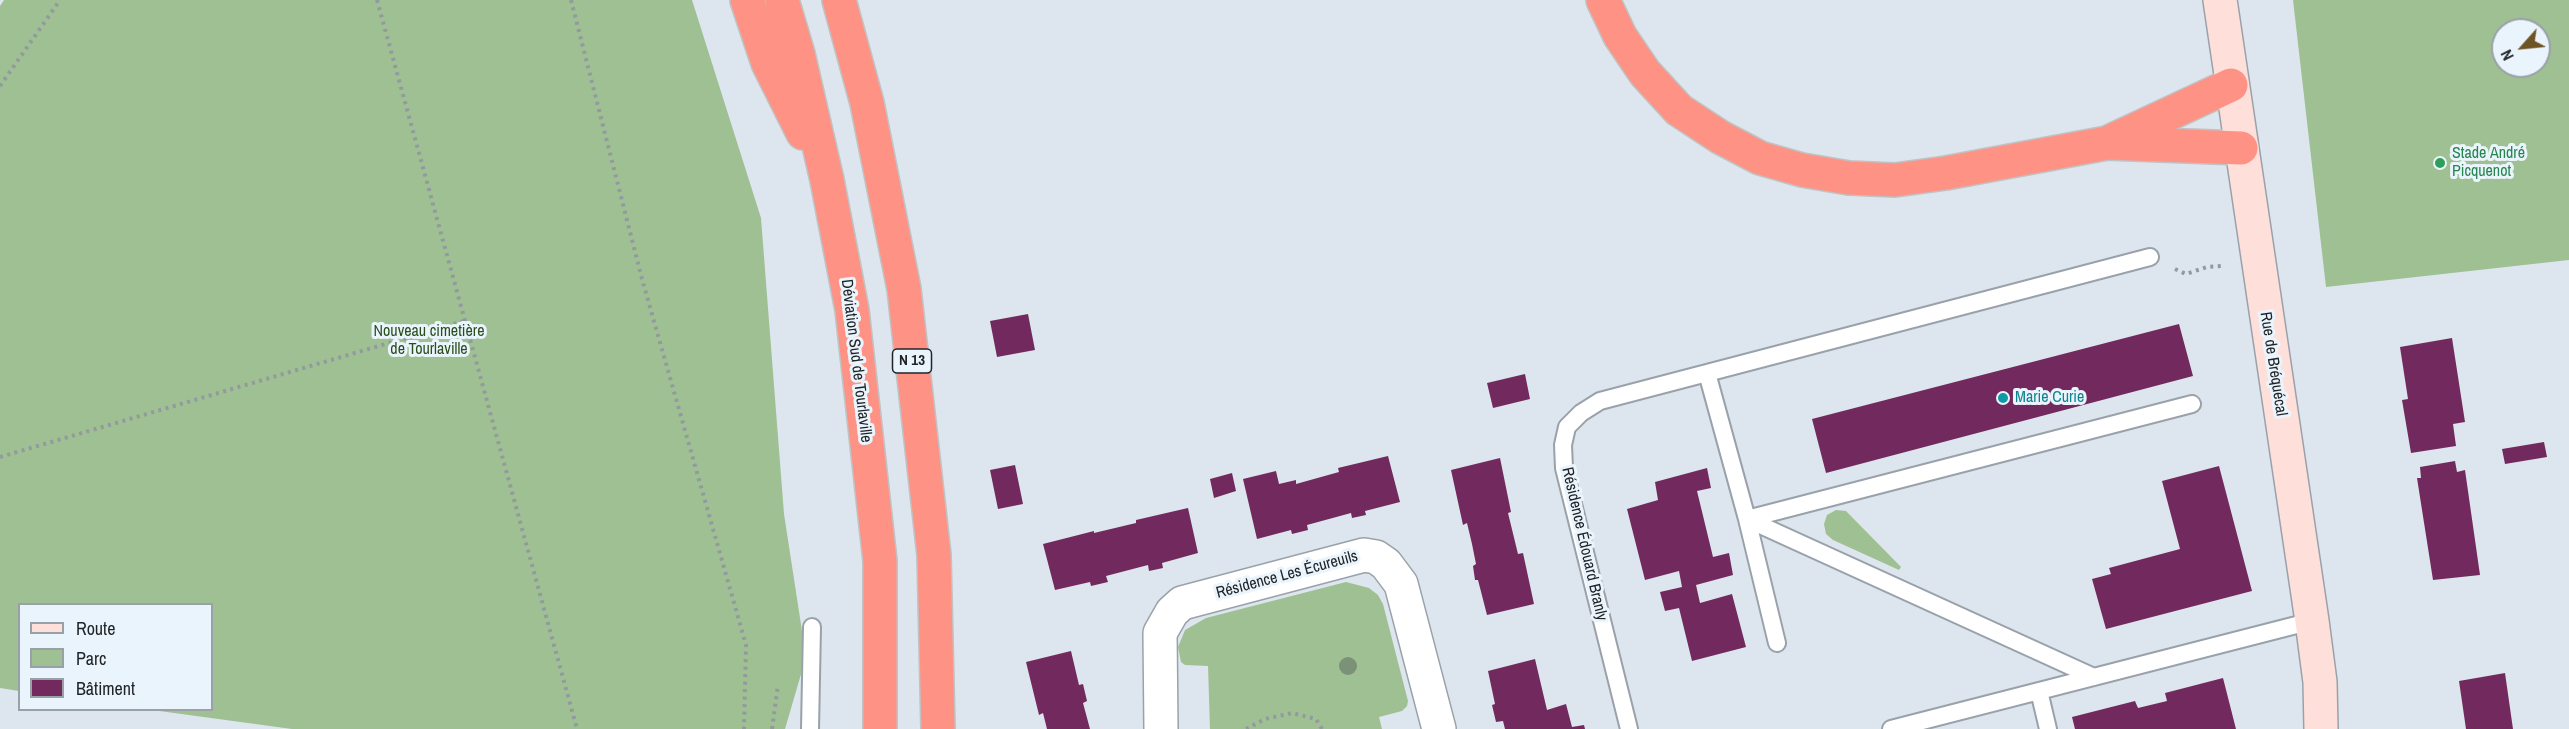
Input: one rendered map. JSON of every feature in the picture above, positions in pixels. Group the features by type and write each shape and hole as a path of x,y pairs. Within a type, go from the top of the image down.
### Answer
{"highway":[{"path":"747,0 768,63 827,180"},
{"name":"Déviation Sud de Tourlaville","path":"782,0 798,54 827,180 852,310 880,561 880,729"},
{"name":"N 13","path":"839,0 867,103 904,289 934,555 938,729"},
{"path":"1603,0 1620,36 1645,73 1679,110 1720,137 1760,158 1802,170 1849,178 1895,180 1946,173 2107,143 2241,148"},
{"path":"2107,143 2231,85"}],"street":[{"name":"Rue de Bréquécal","path":"2220,0 2312,621 2320,682 2321,729"},
{"name":"Résidence Les Écureuils","path":"1161,729 1160,633 1168,617 1182,603 1364,555 1376,557 1386,564 1401,584 1439,729"}],"lane":[{"name":"Résidence Édouard Branly","path":"1629,729 1564,468 1563,446 1568,427 1581,413 1600,401 2150,257"},
{"path":"1707,373 1747,519 1777,643"},
{"path":"1747,519 2192,404"},
{"path":"1747,519 2094,677"},
{"path":"1891,729 2312,621"},
{"path":"810,729 812,627"},
{"path":"2039,691 2048,729"}],"path":[{"path":"0,86 60,0"},
{"path":"377,0 577,729"},
{"path":"571,0 642,279 746,645 744,729"},
{"path":"2150,257 2186,274 2207,267 2224,266"},
{"path":"0,458 464,321"},
{"path":"1246,729 1265,719 1292,713 1316,719 1322,729"}],"green space":[{"name":"Nouveau cimetière de Tourlaville","path":"4,0 692,0 761,218 784,514 806,657 785,729 292,729 159,711 213,711 213,603 18,603 18,691 0,688 0,6"},
{"name":"Stade André Picquenot","path":"2293,0 2569,0 2569,260 2326,287"},
{"path":"1836,510 1846,511 1901,567 1899,570 1833,540 1826,534 1824,524 1827,515"},
{"path":"1346,582 1369,588 1378,595 1383,604 1408,701 1407,706 1402,711 1379,717 1382,729 1210,729 1208,666 1185,665 1181,662 1178,647 1185,630 1206,618"}],"building":[{"path":"1028,314 1035,350 997,357 990,321"},
{"name":"Marie Curie","path":"2179,324 2193,376 1826,473 1812,419"},
{"path":"2452,338 2465,422 2453,424 2456,446 2411,453 2402,400 2408,399 2400,347"},
{"path":"1525,374 1530,399 1493,408 1487,383"},
{"path":"2544,442 2547,457 2505,464 2502,449"},
{"path":"1388,456 1400,502 1365,511 1366,515 1352,518 1351,513 1307,525 1308,530 1292,534 1291,530 1257,539 1243,479 1276,471 1279,484 1296,480 1296,484 1339,472 1338,468"},
{"path":"1500,458 1511,512 1508,513 1518,554 1523,553 1534,604 1487,615 1478,580 1475,580 1473,566 1476,564 1472,544 1467,523 1463,525 1451,470"},
{"path":"2455,461 2457,472 2465,470 2480,575 2433,580 2417,478 2421,478 2420,467"},
{"path":"1015,465 1023,504 998,509 990,470"},
{"path":"2219,466 2252,591 2106,629 2092,579 2111,574 2109,568 2180,549 2162,481"},
{"path":"1707,468 1711,488 1697,491 1713,557 1729,553 1733,575 1696,585 1700,603 1732,594 1746,647 1692,661 1679,608 1665,611 1660,592 1682,587 1679,571 1645,580 1627,509 1658,500 1655,482"},
{"path":"1232,473 1236,491 1214,498 1210,479"},
{"path":"1188,508 1198,553 1162,563 1163,568 1149,571 1148,565 1106,576 1108,582 1091,586 1090,582 1055,590 1043,544 1136,523 1136,520"},
{"path":"1071,651 1079,685 1083,684 1087,701 1083,703 1090,729 1047,729 1043,713 1039,715 1026,662"},
{"path":"1535,659 1547,710 1566,704 1572,727 1584,725 1585,729 1505,729 1503,721 1496,722 1492,705 1495,704 1488,671"},
{"path":"2505,673 2513,729 2466,729 2459,681"},
{"path":"2223,678 2236,729 2075,729 2072,717 2135,701 2138,708 2167,701 2165,693"}],"place":[{"name":"Stade André Picquenot","path":"2440,163"},
{"name":"Marie Curie","path":"2003,398"}]}
